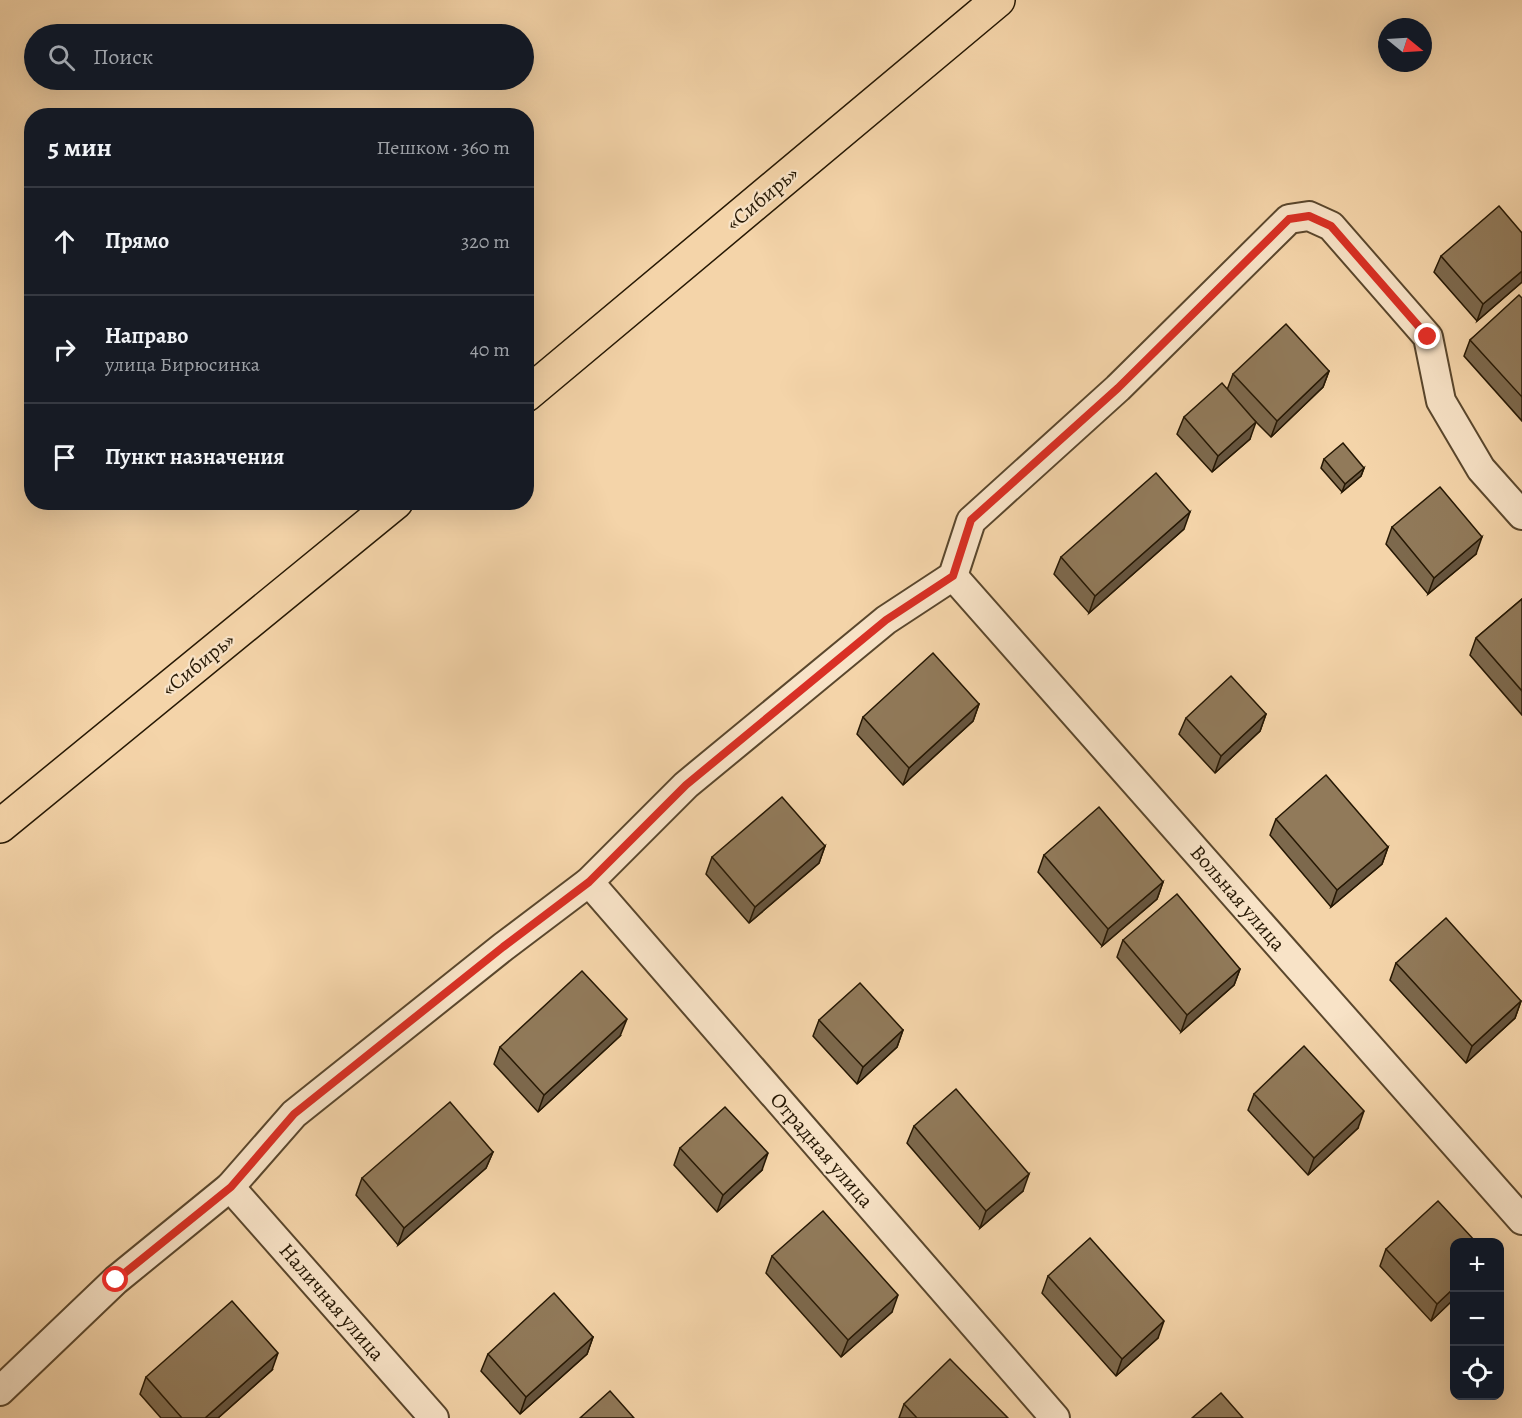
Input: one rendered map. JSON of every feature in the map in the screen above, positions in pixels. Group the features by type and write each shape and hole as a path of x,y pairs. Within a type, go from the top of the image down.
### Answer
{"highway":[{"name":"«Сибирь»","path":"534,388 998,0"},
{"name":"«Сибирь»","path":"0,826 386,510"}],"street":[{"path":"0,1390 116,1280 231,1187 294,1114 503,947 589,882 686,785 886,620 953,576 971,520 1118,388 1289,219 1309,216 1331,226 1428,337 1441,401 1481,469 1522,515"},
{"name":"Вольная улица","path":"953,576 1522,1220"},
{"name":"Отрадная улица","path":"589,882 1055,1418"},
{"name":"Наличная улица","path":"231,1187 434,1418"}],"building":[{"path":"1499,206 1522,233 1522,271 1483,304 1441,256"},
{"path":"1519,295 1522,298 1522,397 1470,340"},
{"path":"1286,324 1329,371 1277,421 1233,374"},
{"path":"1222,383 1256,422 1218,456 1184,417"},
{"path":"1343,443 1364,468 1345,484 1324,459"},
{"path":"1156,473 1190,512 1095,596 1061,557"},
{"path":"1440,487 1482,537 1434,578 1392,527"},
{"path":"1522,599 1522,691 1476,638"},
{"path":"933,653 979,704 909,768 863,717"},
{"path":"1231,676 1266,714 1221,756 1186,718"},
{"path":"1326,775 1388,847 1337,890 1276,819"},
{"path":"782,797 825,846 755,907 712,857"},
{"path":"1099,807 1163,882 1108,929 1044,855"},
{"path":"1177,894 1240,969 1187,1015 1123,940"},
{"path":"1446,918 1521,1001 1472,1046 1396,963"},
{"path":"582,971 627,1019 544,1095 500,1047"},
{"path":"860,983 903,1030 863,1067 819,1020"},
{"path":"1304,1046 1364,1111 1314,1158 1254,1094"},
{"path":"956,1089 1029,1174 986,1211 914,1126"},
{"path":"450,1102 493,1152 404,1228 362,1178"},
{"path":"725,1107 768,1153 723,1195 680,1148"},
{"path":"1438,1201 1472,1238 1450,1238 1450,1292 1437,1304 1386,1249"},
{"path":"823,1211 898,1295 848,1340 772,1256"},
{"path":"1090,1238 1164,1321 1122,1359 1048,1276"},
{"path":"554,1293 593,1337 526,1397 488,1354"},
{"path":"232,1301 278,1353 205,1418 182,1418 146,1377"},
{"path":"950,1359 1008,1418 917,1418 904,1404"},
{"path":"610,1391 634,1418 580,1418"},
{"path":"1221,1393 1243,1418 1192,1418"}],"route":[{"path":"116,1280 231,1187 294,1114 503,947 589,882 686,785 886,620 953,576 971,520 1118,388 1289,219 1309,216 1331,226 1428,337"}]}
